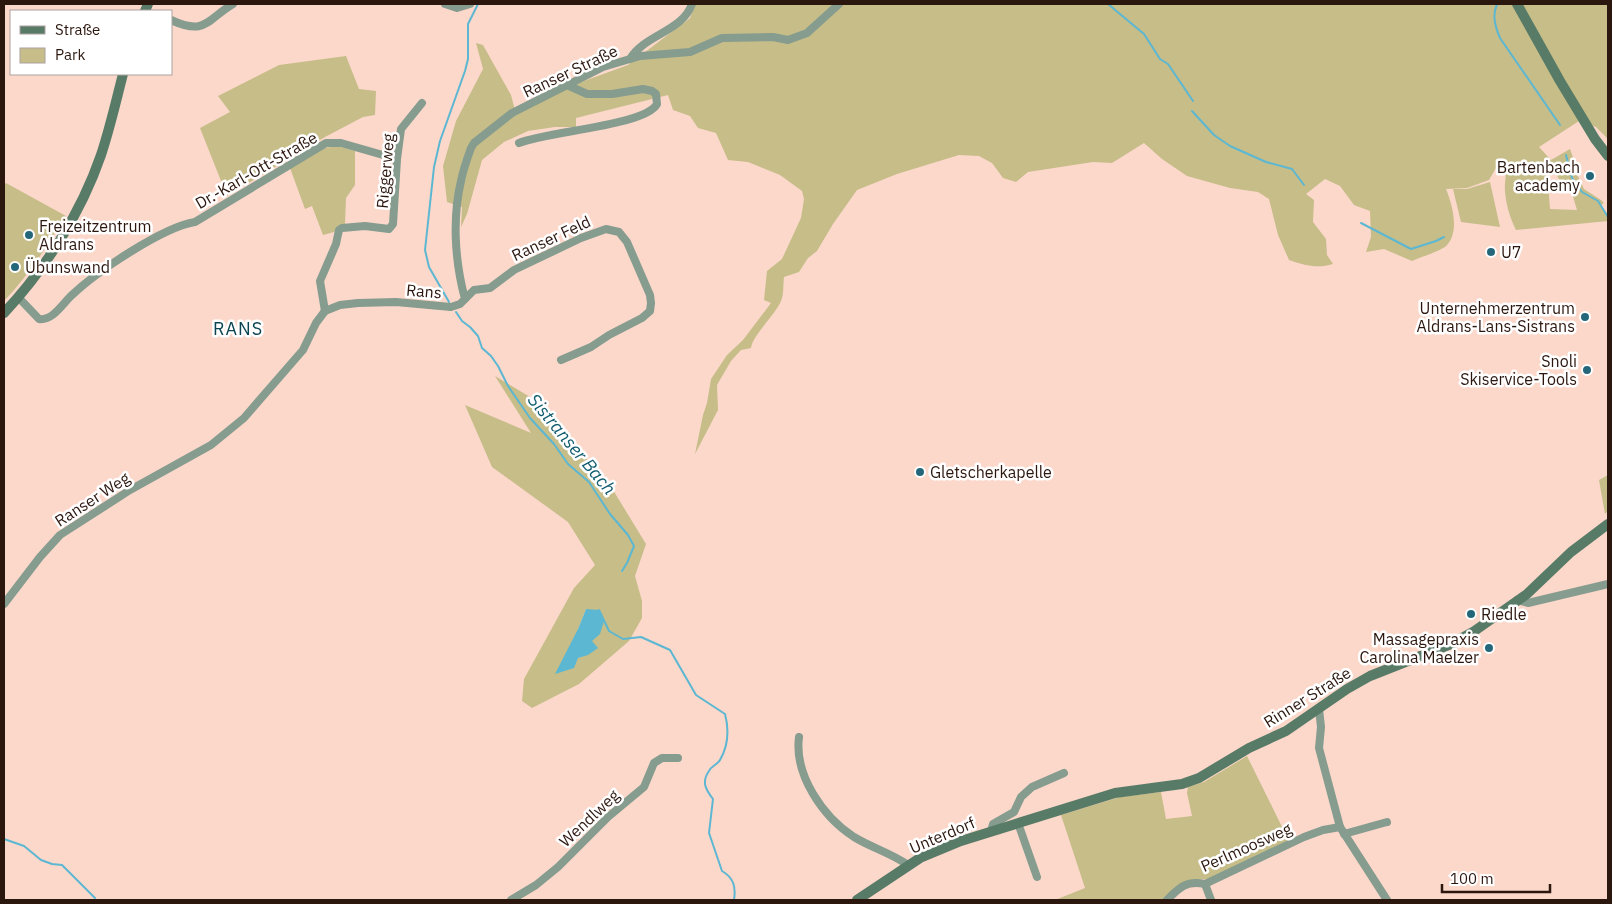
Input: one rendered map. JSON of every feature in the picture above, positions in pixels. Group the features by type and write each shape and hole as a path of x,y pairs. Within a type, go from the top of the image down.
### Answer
{"main road":[{"path":"1518,4 1560,81 1595,139 1608,156"},
{"path":"4,313 42,266 60,240 84,195 100,157 123,75"},
{"name":"Rinner Straße","path":"1018,822 1115,793 1182,784 1199,778 1249,748 1286,731 1347,689 1370,676 1464,637 1527,594 1571,552 1608,524"},
{"name":"Unterdorf","path":"857,900 908,866 936,851 1018,822"}],"street":[{"path":"172,20 190,27 198,27 204,25 233,4"},
{"path":"445,4 457,8 470,4"},
{"path":"630,59 640,46 685,17 692,4"},
{"name":"Ranser Straße","path":"457,246 456,218 460,182 471,148 485,133 512,114 604,67 630,59 667,53 690,52 722,38 773,37 788,40 807,33 839,4"},
{"path":"520,143 537,136 629,119 652,111 657,104 656,94 648,90 612,94 587,94 567,85"},
{"name":"Riggerweg","path":"325,311 320,281 336,244 339,230 342,228 365,226 392,228 395,216 397,158 401,129 422,103"},
{"name":"Dr.-Karl-Ott-Straße","path":"18,297 39,319 49,318 79,288 122,257 183,224 195,222 326,143 341,143 397,158"},
{"name":"Ranser Feld","path":"465,299 474,290 490,288 514,270 597,231 606,228 619,232 627,242 648,290 651,299 650,311 642,318 609,335 592,347 561,360"},
{"name":"Rans","path":"325,311 340,305 358,303 396,302 451,307 460,304 465,299 460,279 457,246"},
{"name":"Ranser Weg","path":"4,604 60,534 130,490 216,442 244,418 298,357 316,323 325,311"},
{"path":"1518,600 1528,603 1608,584"},
{"path":"1319,709 1321,727 1319,748 1342,830 1387,900"},
{"path":"799,737 797,752 799,760 817,801 825,812 853,836 894,856 908,866"},
{"name":"Wendlweg","path":"512,900 536,885 558,867 608,817 644,787 654,763 662,758 678,758"},
{"path":"991,831 993,824 1014,812 1021,797 1028,790 1064,773"},
{"path":"1018,822 1037,877"},
{"name":"Perlmoosweg","path":"1167,900 1186,884 1196,882 1205,884 1304,837 1324,830 1342,830 1387,822"},
{"path":"1205,884 1210,900"}],"green space":[{"path":"695,4 1608,4 1608,139 1596,127 1579,121 1539,147 1551,160 1570,149 1575,163 1572,164 1584,189 1604,203 1601,205 1606,213 1608,212 1608,221 1516,230 1506,201 1506,175 1503,164 1496,168 1489,180 1467,188 1446,189 1454,217 1451,239 1441,249 1412,261 1384,249 1366,252 1371,237 1370,211 1354,205 1340,186 1325,179 1306,194 1314,200 1313,222 1326,239 1327,255 1333,264 1311,266 1289,260 1278,235 1269,199 1258,192 1230,188 1187,176 1162,159 1144,143 1112,163 1093,162 1028,172 1016,182 1003,178 992,163 979,156 959,155 897,174 857,190 817,251 808,258 799,272 784,277 781,301 755,338 751,348 741,350 731,361 717,385 718,410 695,454 711,379 727,355 743,340 771,303 764,300 767,271 782,259 801,218 804,199 802,191 780,175 748,162 728,160 716,133 698,128 690,116 673,110 668,95 576,118 576,127 555,127 528,131 504,142 482,160 467,214 461,227 462,207 447,202 443,166 456,121 483,69 476,43 483,45 511,95 516,114 562,89 628,65 690,18","holes":["1545,164 1554,170 1560,181 1571,190 1577,210 1550,209"]},
{"path":"346,56 359,89 376,91 375,115 363,117 325,137 227,196 200,128 230,112 218,96 279,65"},
{"path":"337,146 355,151 355,185 346,198 345,224 334,232 323,235 312,206 305,209 290,168 325,148"},
{"path":"1490,182 1500,227 1461,222 1453,189 1467,189"},
{"name":"Freizeitzentrum Aldrans","path":"6,183 66,216 30,271 4,301 4,185"},
{"path":"495,376 540,403 613,490 646,544 635,576 642,601 642,618 629,641 579,684 532,708 522,701 524,679 574,588 595,565 568,522 492,467 465,405 531,433","holes":["586,609 592,641 588,654 578,658 578,629"]},
{"path":"1608,475 1608,511 1605,514 1599,480"},
{"path":"1247,756 1289,841 1208,879 1194,880 1183,884 1164,900 1055,900 1085,888 1061,815 1120,797 1161,792 1166,819 1192,816 1187,793 1188,787 1204,782"}],"water":[{"path":"586,609 599,610 604,621 600,634 592,641 598,648 588,655 578,658 574,668 555,674 578,629"}],"waterway":[{"name":"Sistranser Bach","path":"449,302 429,267 425,250 434,167 440,141 465,71 468,59 468,24 478,4"},
{"path":"1108,4 1144,34 1160,59 1168,64 1193,101"},
{"path":"1497,4 1495,21 1500,38 1560,125"},
{"path":"1192,111 1214,135 1230,146 1266,162 1292,169 1304,185"},
{"path":"1566,155 1572,178 1582,192 1598,201 1608,217"},
{"path":"1361,223 1411,249 1444,237"},
{"path":"1608,294 1608,302"},
{"name":"Sistranser Bach","path":"456,312 462,321 478,336 482,348 498,366 508,386 530,418 554,444 568,464 589,482 610,514 628,535 634,546 622,571"},
{"name":"Sistranser Bach","path":"599,610 609,631 623,639 641,637 670,650 696,695 725,714 727,726 725,749 720,760 710,769 705,782 713,799 709,833 722,871 732,880 735,891 734,900"},
{"path":"4,839 24,846 41,860 62,865 95,898"}],"place":[{"name":"Bartenbach academy","path":"1590,176"},
{"name":"Freizeitzentrum Aldrans","path":"29,235"},
{"name":"U7","path":"1491,252"},
{"name":"Übunswand","path":"15,267"},
{"name":"Unternehmerzentrum Aldrans-Lans-Sistrans","path":"1585,317"},
{"name":"Snoli Skiservice-Tools","path":"1587,370"},
{"name":"Gletscherkapelle","path":"920,472"},
{"name":"Riedle","path":"1471,614"},
{"name":"Massagepraxis Carolina Maelzer","path":"1489,648"}],"district":[{"name":"RANS","path":"238,328"}]}
